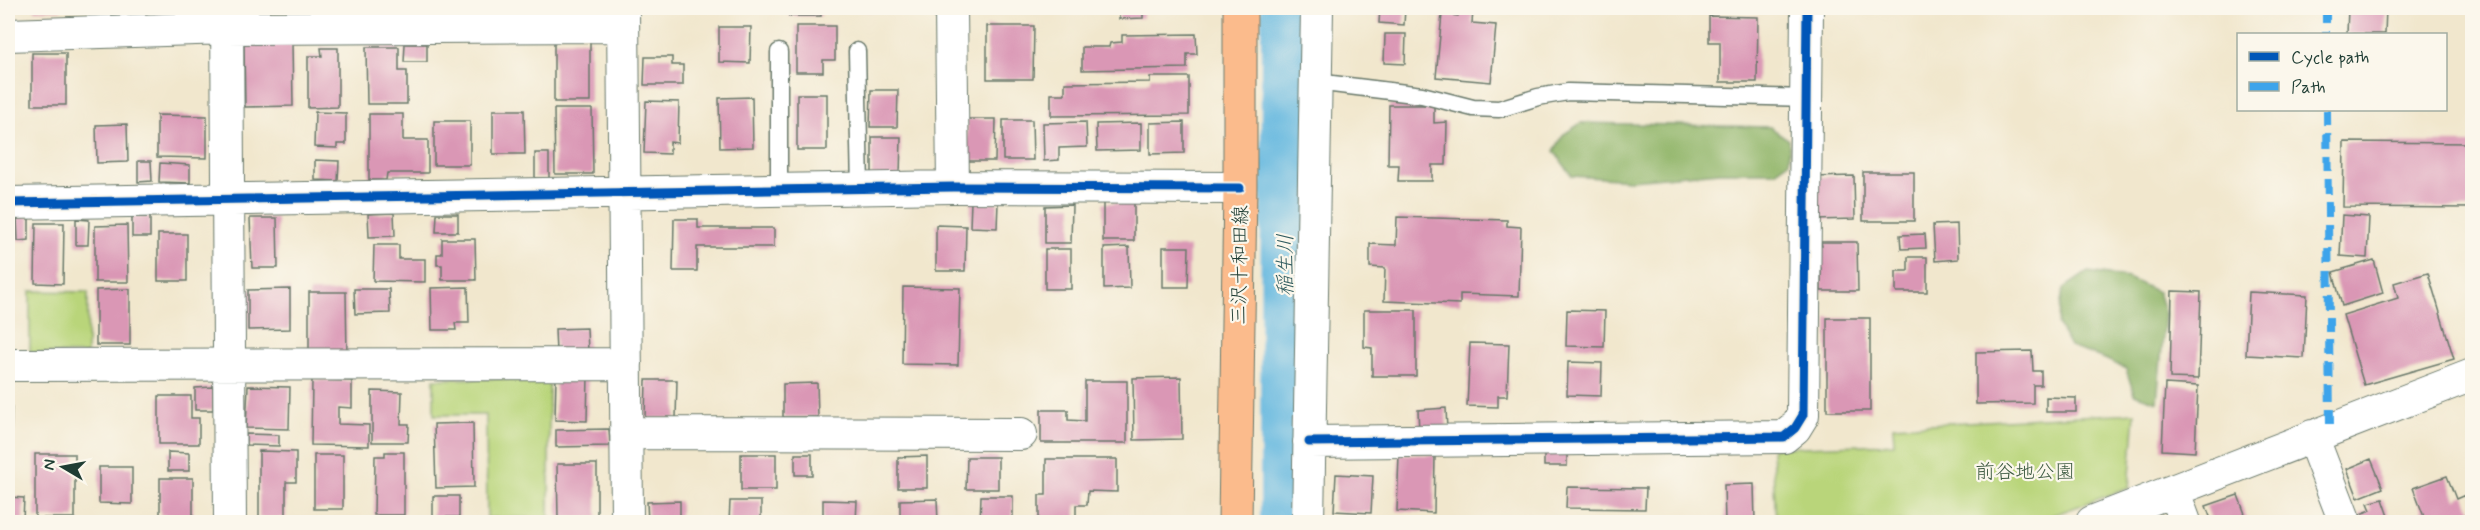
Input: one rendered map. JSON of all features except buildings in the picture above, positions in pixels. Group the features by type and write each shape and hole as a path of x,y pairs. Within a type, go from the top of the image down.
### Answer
{"main road":[{"name":"三沢十和田線","path":"1235,522 1240,8"}],"street":[{"path":"951,8 953,187"},
{"path":"1308,522 1317,8"},
{"path":"1309,442 1784,437 1795,428 1803,416 1807,8"},
{"path":"8,34 227,18 623,17 627,522"},
{"path":"227,18 230,522"},
{"path":"8,203 953,187 1240,188"},
{"path":"8,365 626,364"},
{"path":"2092,522 2472,375"},
{"path":"626,433 1020,434"},
{"path":"2312,436 2345,522"},
{"path":"2174,492 2185,522"}],"lane":[{"path":"857,51 860,189"},
{"path":"779,52 779,191"},
{"path":"1316,82 1422,96 1473,108 1498,109 1538,97 1568,92 1807,99"}],"green space":[{"path":"1581,123 1770,127 1789,140 1789,162 1775,172 1720,172 1631,180 1572,176 1554,151 1564,134"},
{"path":"2088,272 2128,278 2158,292 2165,314 2157,402 2134,394 2126,369 2070,347 2058,325 2063,289"},
{"path":"30,291 88,292 87,354 30,353"},
{"path":"549,378 549,518 487,518 486,415 434,415 434,379"},
{"name":"前谷地公園","path":"2135,413 2129,488 2034,522 1776,522 1772,448 1894,444 1893,426"}],"waterway":[{"name":"稲生川","path":"1284,522 1285,8"}],"marked path":[{"path":"2326,8 2326,33"},
{"path":"2327,111 2330,429"}],"cycle path":[{"path":"1309,442 1784,437 1795,428 1803,415 1807,8"},
{"path":"8,203 953,187 1240,188"}]}
